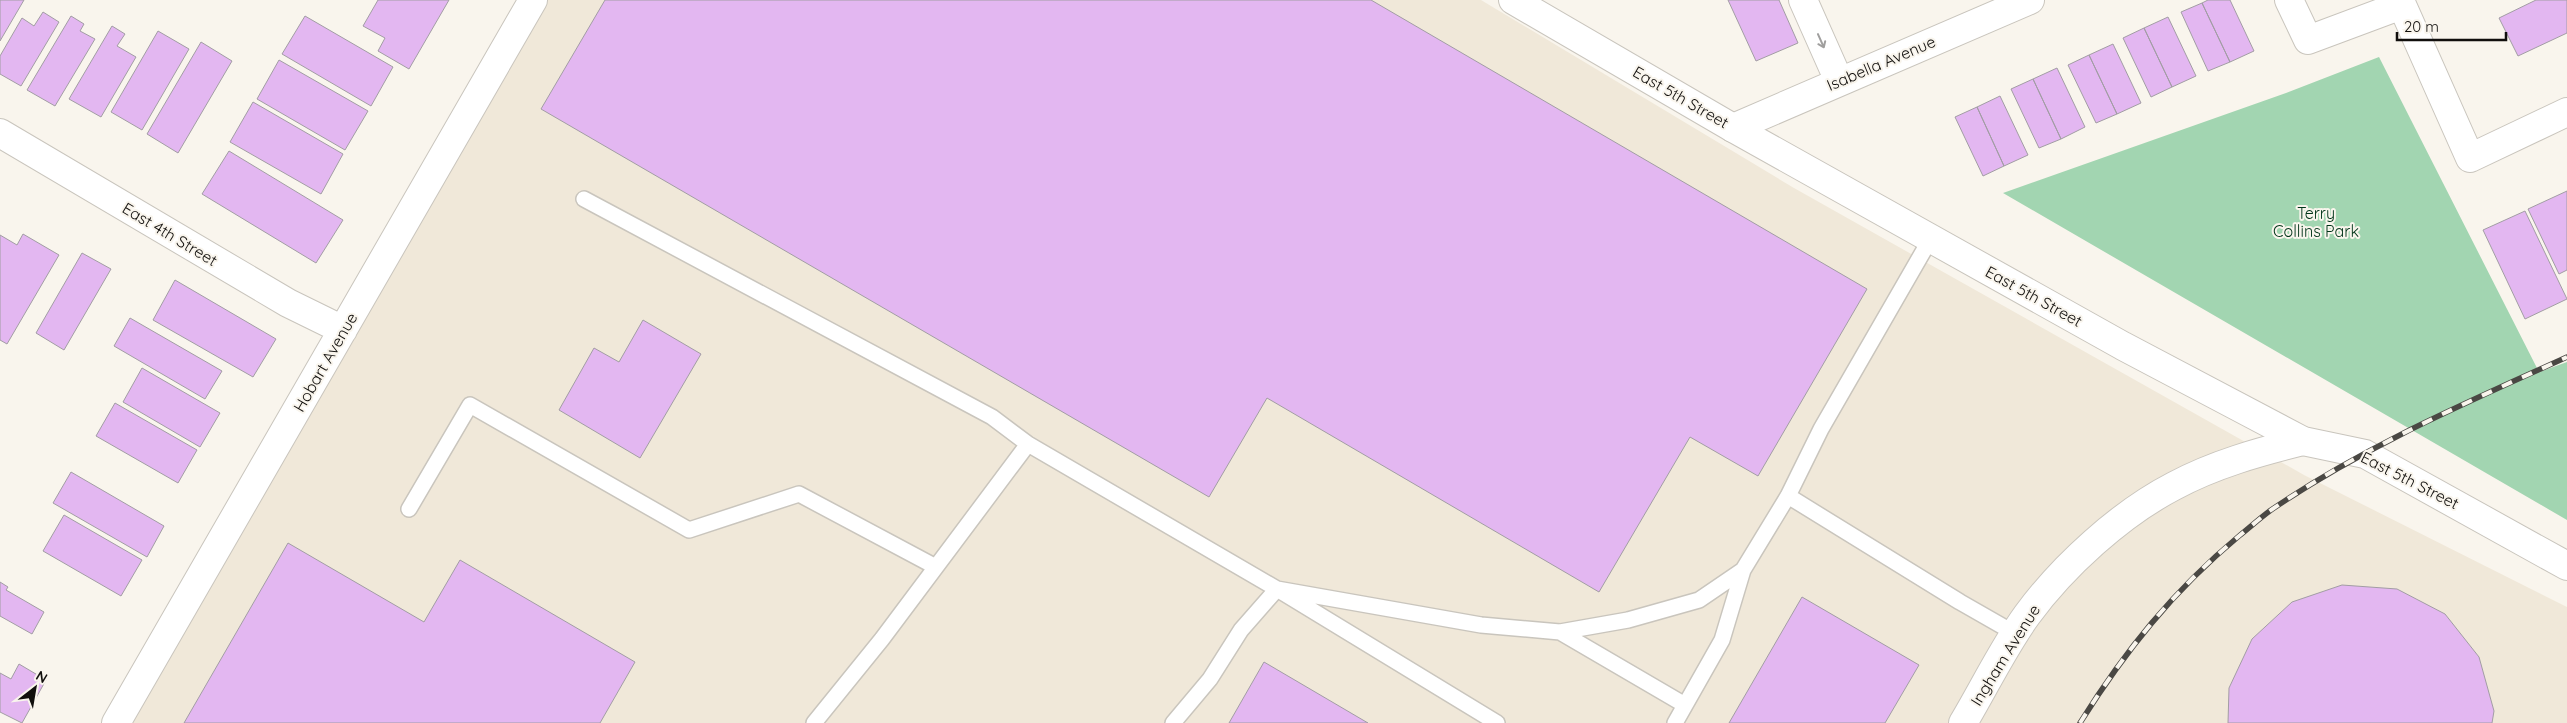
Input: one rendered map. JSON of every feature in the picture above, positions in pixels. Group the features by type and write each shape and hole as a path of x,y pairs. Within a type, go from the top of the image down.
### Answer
{"street":[{"name":"Hobart Avenue","path":"116,723 533,0"},
{"name":"East 5th Street","path":"1513,0 1733,128 2123,346 2303,441 2365,454 2567,566"},
{"path":"1803,0 1838,81"},
{"name":"Isabella Avenue","path":"1733,128 1838,81 2030,0"},
{"path":"2289,0 2308,40 2402,5 2470,158 2567,112"},
{"name":"East 4th Street","path":"0,133 288,303 343,330"},
{"name":"Ingham Avenue","path":"1964,723 2027,615 2079,554 2133,513 2174,486 2240,458 2303,441"}],"lane":[{"path":"584,199 992,416 1028,444 1278,590 1497,723"},
{"path":"1674,723 1722,640 1743,570 1788,496 1821,430 1931,238"},
{"path":"409,508 470,406 689,530 799,494 936,567"},
{"path":"814,723 882,639 1028,444"},
{"path":"1788,496 1960,602 2016,634"},
{"path":"1278,590 1482,625 1560,632 1628,620 1699,600 1743,570"},
{"path":"1173,723 1210,679 1241,630 1278,590"},
{"path":"1560,632 1685,705"}],"shaded area":[{"path":"544,0 1481,0 1794,188 2304,475 2567,607 2567,723 123,723"}],"green space":[{"name":"Terry Collins Park","path":"2379,57 2539,372 2567,362 2567,520 2003,193 2286,93"}],"building":[{"path":"0,0 24,0 0,41"},
{"path":"378,0 449,0 409,69 378,51 385,38 363,26"},
{"path":"605,0 1371,0 1867,289 1758,476 1690,437 1599,592 1267,398 1209,497 541,109"},
{"path":"1728,0 1779,0 1798,43 1756,61"},
{"path":"2208,0 2230,0 2254,51 2230,62 2202,3"},
{"path":"2536,0 2567,0 2567,33 2518,56 2499,18"},
{"path":"2202,3 2230,62 2208,71 2181,12"},
{"path":"43,12 59,22 21,86 0,74 0,56 22,18 34,26"},
{"path":"71,16 84,24 80,31 95,39 55,106 27,90"},
{"path":"305,16 393,67 371,106 282,54"},
{"path":"2168,17 2196,76 2172,87 2144,28"},
{"path":"112,26 125,34 117,46 136,57 101,117 69,99"},
{"path":"2144,28 2172,87 2151,97 2123,38"},
{"path":"158,31 189,49 142,130 111,112"},
{"path":"201,42 232,61 178,153 147,134"},
{"path":"2113,44 2141,103 2117,114 2089,55"},
{"path":"2089,55 2117,114 2096,123 2068,65"},
{"path":"279,60 368,111 345,150 257,99"},
{"path":"2057,68 2085,127 2061,139 2033,79"},
{"path":"2033,79 2061,139 2039,148 2011,89"},
{"path":"2000,96 2028,155 2004,166 1977,107"},
{"path":"253,102 343,154 321,194 230,142"},
{"path":"1977,107 2004,166 1983,176 1955,117"},
{"path":"229,151 343,220 316,263 202,194"},
{"path":"2567,191 2567,270 2559,274 2528,209"},
{"path":"2525,211 2567,299 2525,319 2483,230"},
{"path":"23,234 59,255 7,344 0,340 0,235 17,245"},
{"path":"82,253 111,269 64,350 36,333"},
{"path":"175,280 276,339 253,377 153,320"},
{"path":"130,318 222,371 205,399 114,346"},
{"path":"643,320 701,354 640,458 559,410 594,348 619,362"},
{"path":"142,368 220,413 200,447 123,402"},
{"path":"115,403 197,450 178,483 96,436"},
{"path":"71,472 164,526 147,557 53,503"},
{"path":"64,515 142,560 121,596 43,551"},
{"path":"288,543 424,622 460,560 635,662 600,723 184,723"},
{"path":"0,582 8,587 6,590 44,612 32,634 0,616"},
{"path":"2342,585 2397,589 2445,614 2479,657 2494,711 2492,723 2228,723 2229,688 2252,639 2292,602"},
{"path":"1802,597 1919,665 1885,723 1729,723"},
{"path":"1264,662 1368,723 1229,723"},
{"path":"19,664 46,680 22,723 0,712 0,673 11,679"}],"railway":[{"path":"2080,723 2115,671 2172,600 2215,557 2267,513 2306,487 2378,446 2453,409 2567,357"}]}
